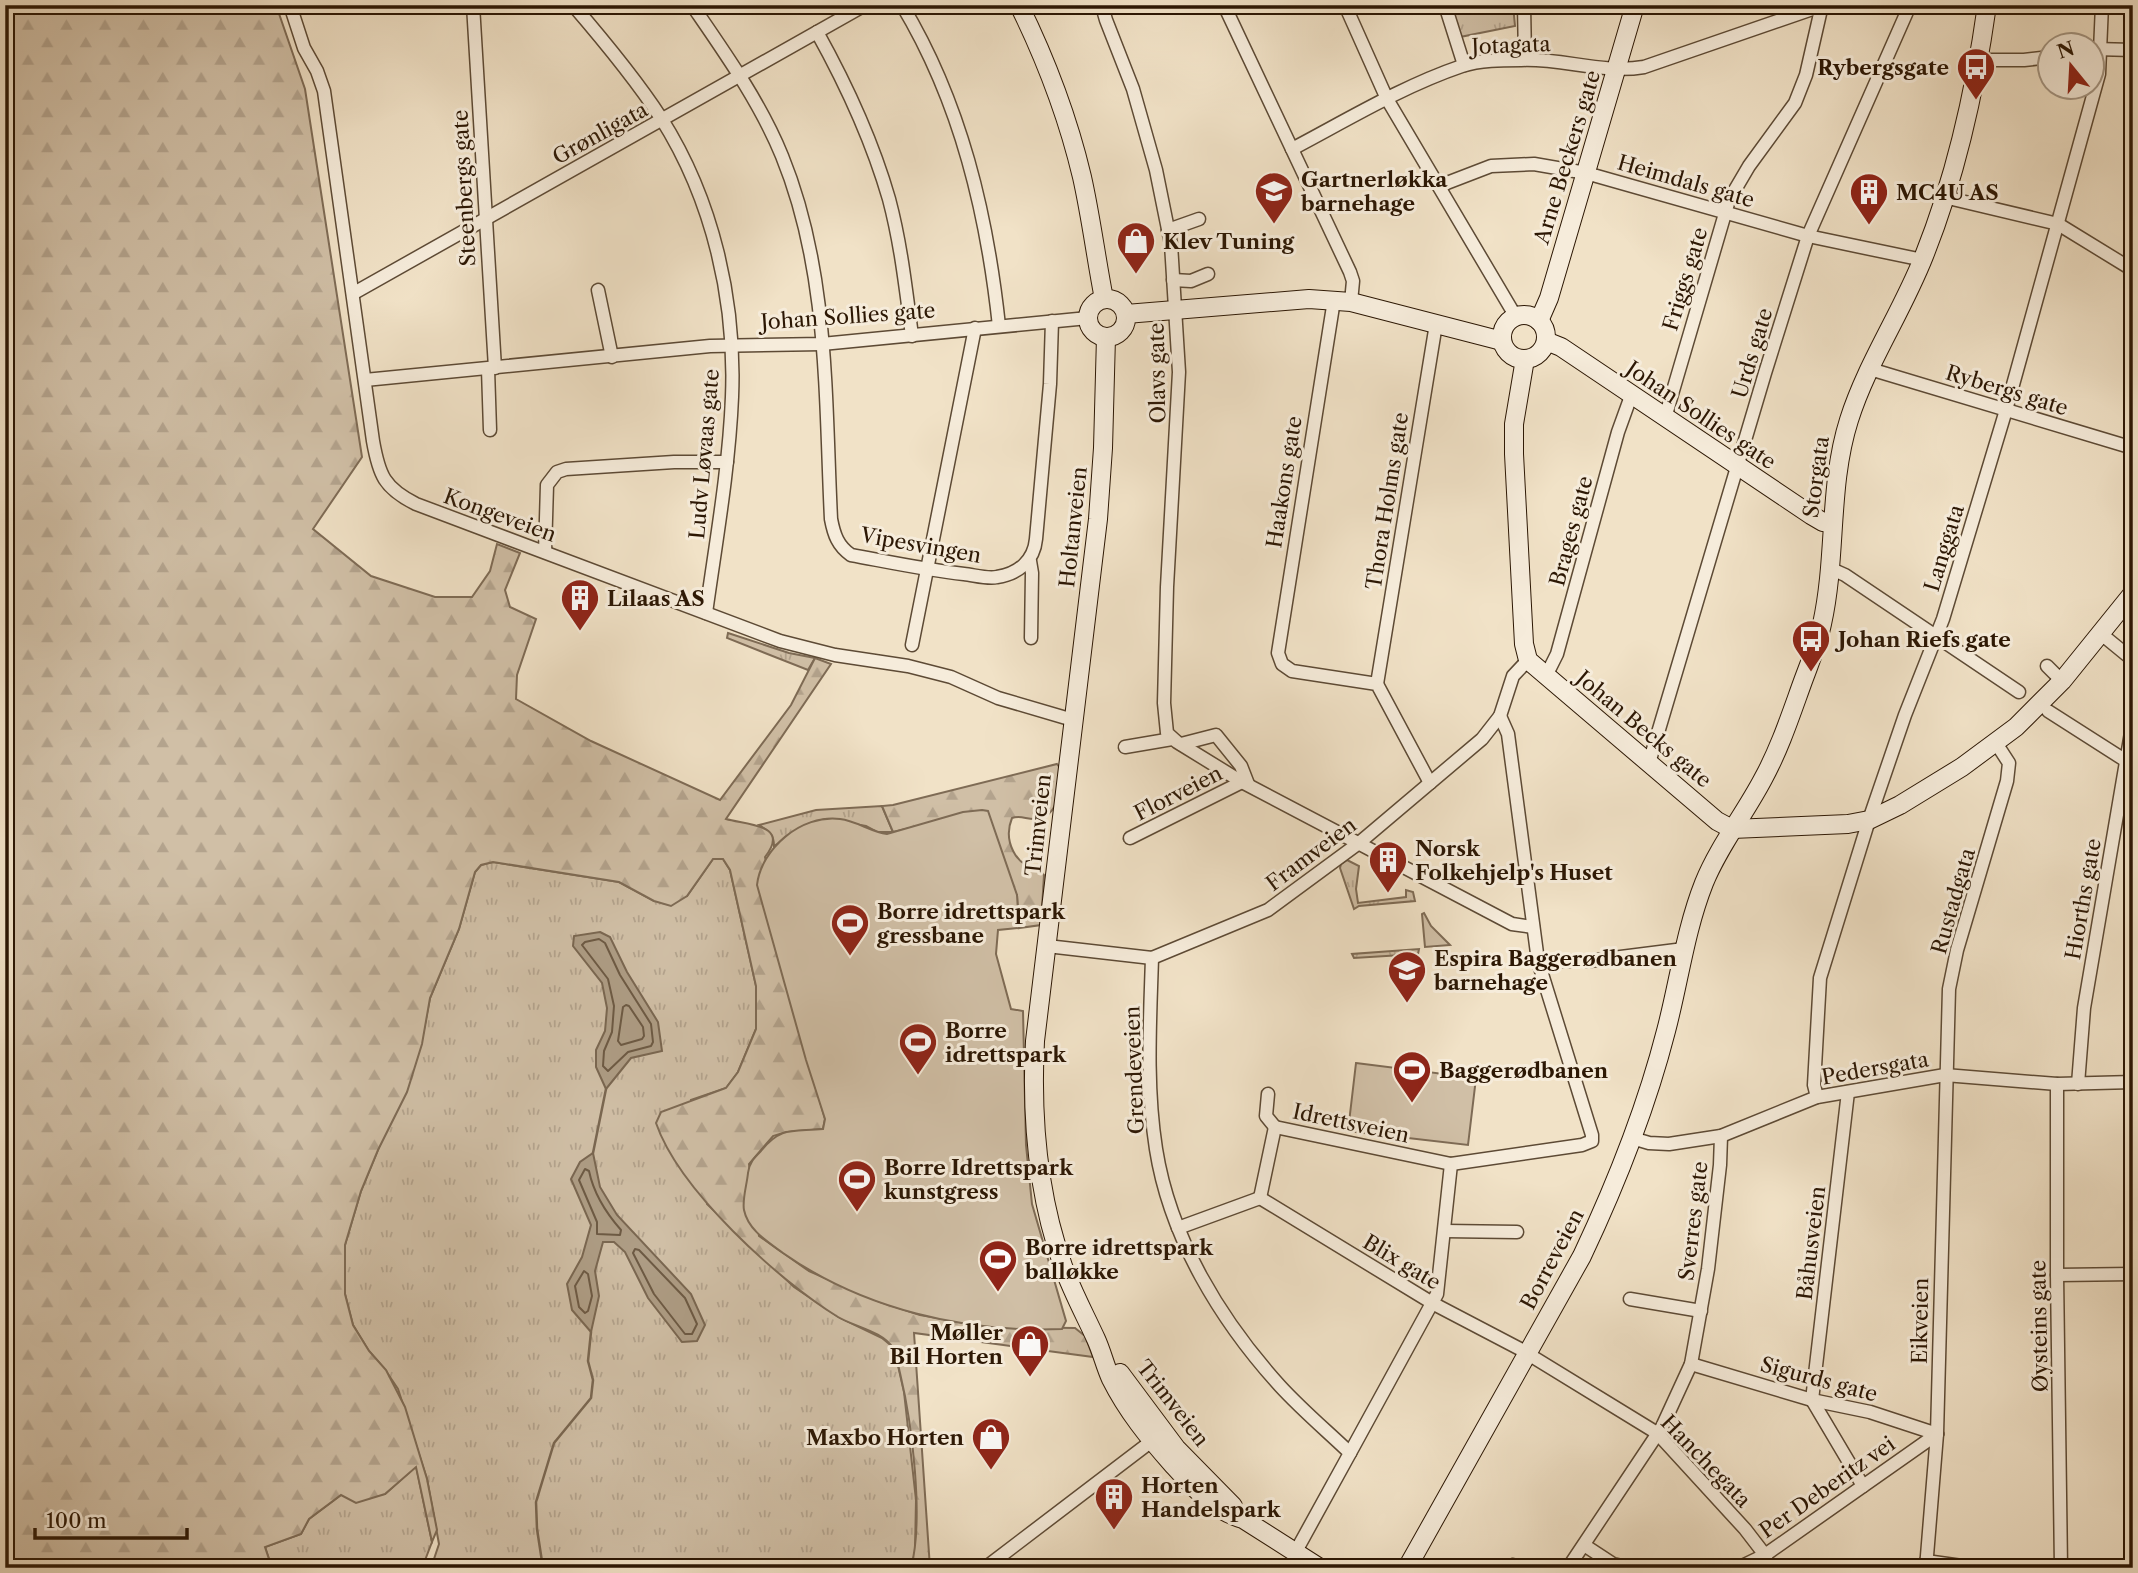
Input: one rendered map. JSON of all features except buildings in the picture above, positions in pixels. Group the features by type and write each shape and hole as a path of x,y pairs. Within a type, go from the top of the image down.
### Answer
{"main road":[{"path":"1019,5 1039,46 1066,122 1081,174 1104,299"},
{"name":"Arne Beckers gate","path":"1539,321 1549,298 1635,5"},
{"name":"Storgata","path":"1684,949 1704,881 1773,760 1822,625 1842,445 1850,416 1870,369 1923,260 1944,197 1968,115 1987,7"},
{"path":"1104,299 1118,302 1126,314 1123,329 1116,335 1106,337 1095,333 1088,318 1094,303 1104,299"},
{"path":"1126,314 1309,299 1342,301 1502,341 1510,354 1525,359 1539,354 1546,341 1545,330 1539,321 1525,315 1516,317 1506,324 1502,341"},
{"name":"Holtanveien","path":"1073,720 1099,507 1106,337"},
{"name":"Johan Sollies gate","path":"1546,341 1561,347 1811,515 1823,522 1832,523"},
{"path":"1525,359 1514,424 1514,454 1522,625 1528,660"},
{"path":"1732,829 1848,824 1869,820 1900,805 1996,743 2039,706 2133,593"},
{"name":"Johan Becks gate","path":"1528,660 1717,821 1732,829"},
{"name":"Trimveien","path":"1073,720 1035,1041 1033,1083 1038,1164 1058,1250 1074,1293 1098,1342 1158,1437 1236,1508 1243,1519 1320,1568"},
{"name":"Borreveien","path":"1407,1568 1528,1354 1601,1217 1632,1138 1667,1029 1684,949"}],"street":[{"name":"Kongeveien","path":"289,5 304,48 324,91 377,462 385,482 392,490 416,504 780,641 835,655 908,666 951,677 998,698 1073,720"},
{"name":"Steenbergs gate","path":"473,5 492,368"},
{"name":"Ludv Løvaas gate","path":"573,5 624,66 662,120 686,165 704,208 720,260 732,347 732,396 727,462 706,613"},
{"name":"Vipesvingen","path":"692,5 741,76 781,155 803,221 815,276 822,344 831,519 837,541 851,555 996,578 1030,561"},
{"name":"Grønligata","path":"354,293 865,5"},
{"path":"902,5 953,110 971,167 985,226 999,326"},
{"name":"Olavs gate","path":"1106,5 1106,20 1133,89 1153,159 1168,230 1173,279 1180,372 1168,562 1164,703 1167,733 1177,741"},
{"name":"Haakons gate","path":"1224,5 1353,281 1342,301 1278,647 1279,658 1286,669 1377,684"},
{"path":"1345,5 1387,99 1516,317"},
{"path":"1445,5 1464,65"},
{"path":"1524,5 1525,59"},
{"path":"1781,5 1785,19"},
{"name":"Jotagata","path":"1292,149 1387,99 1464,65 1525,59 1616,70 1644,67 1823,5"},
{"name":"Friggs gate","path":"1665,418 1729,200 1749,166 1795,103 1806,75 1823,5"},
{"name":"Urds gate","path":"1649,763 1808,236 1910,5"},
{"path":"1963,5 1987,7"},
{"name":"Langgata","path":"2098,32 2102,5"},
{"path":"817,32 845,83 869,139 889,200 901,258 912,336"},
{"path":"2106,49 2133,50"},
{"path":"1979,60 2036,59"},
{"name":"Langgata","path":"1816,1097 1814,1085 1820,978 1869,820 1905,715 1947,606 2006,410 2091,102"},
{"name":"Heimdals gate","path":"1439,187 1491,166 1534,164 1586,173 1808,236 1923,260"},
{"path":"1944,197 2058,224 2133,270"},
{"path":"1168,230 1199,219"},
{"path":"1173,279 1191,281 1208,274"},
{"path":"598,290 612,357"},
{"name":"Johan Sollies gate","path":"365,380 710,346 822,344 1088,318"},
{"path":"1031,638 1030,561 1035,550 1050,384 1052,321"},
{"name":"Thora Holms gate","path":"1377,684 1436,324"},
{"path":"912,645 975,328"},
{"path":"490,430 492,368"},
{"name":"Rybergs gate","path":"1870,369 2133,448"},
{"name":"Brages gate","path":"1546,676 1557,654 1618,432 1631,396"},
{"path":"545,552 547,485 557,472 566,469 674,462 727,462"},
{"path":"1829,571 1845,575 2019,692"},
{"path":"2101,633 2133,660"},
{"name":"Framveien","path":"1047,946 1152,958 1268,910 1359,843 1482,738 1500,716 1513,676 1528,660"},
{"path":"2047,666 2062,681"},
{"path":"1377,684 1430,783"},
{"path":"2049,711 2129,762"},
{"path":"1500,716 1508,734 1538,961 1590,961 1684,949"},
{"name":"Hiorths gate","path":"2078,1084 2084,1008 2129,762 2133,721"},
{"path":"1125,747 1216,735 1241,766 1245,783"},
{"path":"1177,741 1245,783 1512,924 1533,927"},
{"name":"Rustadgata","path":"1945,1075 1949,989 2009,768 2006,756 1996,743"},
{"name":"Florveien","path":"1130,838 1245,783"},
{"name":"Grendeveien","path":"1152,958 1149,1056 1152,1121 1166,1195 1178,1228 1218,1306 1249,1350 1283,1389 1350,1453"},
{"name":"Idrettsveien","path":"1259,1198 1275,1128 1451,1164 1582,1145 1592,1141 1538,961"},
{"name":"Pedersgata","path":"1632,1138 1649,1143 1669,1144 1721,1136 1816,1097 1945,1075 2057,1084 2133,1082"},
{"name":"Eikveien","path":"1926,1564 1937,1434 1945,1075"},
{"name":"Øysteins gate","path":"2057,1084 2061,1568"},
{"name":"Båhusveien","path":"1812,1400 1848,1092"},
{"path":"1268,1094 1266,1116 1275,1128"},
{"name":"Sverres gate","path":"1568,1568 1667,1417 1691,1364 1717,1194 1721,1136"},
{"path":"1295,1553 1434,1304 1445,1231 1451,1164"},
{"path":"1178,1228 1259,1198"},
{"name":"Blix gate","path":"1259,1198 1434,1304 1528,1354"},
{"path":"1445,1231 1517,1232"},
{"path":"2057,1275 2133,1274"},
{"name":"Sverres gate","path":"1630,1299 1701,1311"},
{"name":"Hanchegata","path":"1528,1354 1657,1433 1745,1528 1765,1555 1769,1568"},
{"name":"Sigurds gate","path":"1691,1364 1812,1400 1870,1412 1937,1434"},
{"path":"1812,1400 1863,1486"},
{"name":"Per Deberitz vei","path":"1738,1568 1765,1555 1937,1434"},
{"path":"985,1568 1158,1437"},
{"path":"1584,1545 1613,1564 1631,1568"},
{"path":"1926,1564 1976,1568"}],"green space":[{"path":"5,5 276,5 305,89 362,457 313,529 371,576 435,597 472,597 490,571 497,544 520,553 505,590 510,607 536,619 517,675 516,699 591,741 720,800 791,705 815,658 831,664 726,819 763,828 770,832 773,838 772,846 765,857 825,1119 823,1129 786,1132 773,1136 749,1164 759,1236 809,1271 880,1302 920,1315 989,1327 1075,1328 1085,1336 1093,1357 914,1333 930,1568 911,1568 916,1524 915,1471 904,1394 893,1348 882,1337 838,1317 814,1301 760,1257 708,1204 686,1176 668,1149 656,1123 661,1112 726,1088 738,1072 756,1029 756,986 730,870 723,859 713,859 687,896 671,906 654,901 619,882 493,862 481,865 475,872 459,929 430,998 422,1044 407,1092 361,1191 345,1245 345,1294 353,1325 369,1351 386,1370 405,1407 427,1479 437,1530 432,1542 416,1467 385,1494 356,1503 341,1495 309,1519 301,1534 265,1547 272,1568 5,1568"},
{"path":"1451,5 1513,5 1515,26 1460,37"},
{"path":"728,633 789,653 815,658 808,670 727,638"},
{"path":"1057,764 1060,768 1057,800 1050,813 1034,819 1012,818 1009,835 1013,851 1018,858 1023,863 1039,869 1044,875 1041,925 1019,928 1017,895 922,825 893,832 882,806 893,805"},
{"path":"882,806 893,832 877,832 866,826 825,819 811,823 774,846 772,836 759,825 816,810"},
{"name":"Borre idrettspark","path":"988,811 1017,895 1019,928 998,930 996,954 1011,1009 1023,1011 1026,1145 1032,1204 1066,1321 1062,1329 989,1327 916,1314 881,1303 814,1273 783,1253 754,1229 744,1210 749,1169 756,1156 781,1134 823,1129 825,1119 757,885 766,859 785,837 811,822 840,819 887,834 963,812"},
{"path":"713,859 723,859 730,870 756,986 756,1029 738,1072 726,1088 691,1100 707,1204 794,1287 840,1318 882,1338 894,1348 904,1392 916,1500 915,1552 911,1568 431,1568 439,1544 427,1479 398,1389 353,1325 345,1294 345,1245 361,1191 421,1045 430,998 459,929 475,872 481,865 493,862 619,882 654,901 687,896"},
{"path":"1347,860 1359,866 1356,889 1358,903 1406,897 1406,890 1413,892 1415,901 1359,906 1354,909 1340,868"},
{"path":"1424,913 1431,926 1450,945 1425,947"},
{"path":"1419,949 1418,954 1354,958 1352,954"},
{"name":"Baggerødbanen","path":"1356,1063 1476,1078 1468,1145 1348,1131"},
{"path":"416,1466 432,1542 422,1568 272,1568 265,1547 301,1534 309,1519 341,1495 385,1494"}],"water":[{"path":"600,932 610,937 627,972 658,1022 662,1051 631,1058 606,1089 596,1067 596,1050 605,1031 607,1008 602,983 573,946 574,936"},
{"path":"593,1153 600,1187 617,1215 691,1294 705,1325 697,1341 682,1342 648,1298 625,1252 614,1242 603,1242 595,1271 599,1296 591,1332 572,1310 567,1284 582,1257 591,1225 571,1179 580,1162"}],"waterway":[{"path":"593,1153 606,1089"},
{"path":"543,1568 536,1502 554,1443 591,1398 593,1380 588,1361 591,1332"}],"place":[{"name":"Rybergsgate","path":"1976,101"},
{"name":"Gartnerløkka barnehage","path":"1274,225"},
{"name":"MC4U AS","path":"1869,226"},
{"name":"Klev Tuning","path":"1136,275"},
{"name":"Lilaas AS","path":"580,632"},
{"name":"Johan Riefs gate","path":"1811,673"},
{"name":"Norsk Folkehjelp's Huset","path":"1388,894"},
{"name":"Borre idrettspark gressbane","path":"850,957"},
{"name":"Espira Baggerødbanen barnehage","path":"1407,1004"},
{"name":"Borre idrettspark","path":"918,1076"},
{"name":"Baggerødbanen","path":"1412,1104"},
{"name":"Borre Idrettspark kunstgress","path":"857,1213"},
{"name":"Borre idrettspark balløkke","path":"998,1293"},
{"name":"Møller Bil Horten","path":"1030,1378"},
{"name":"Maxbo Horten","path":"991,1471"},
{"name":"Horten Handelspark","path":"1114,1531"}]}
